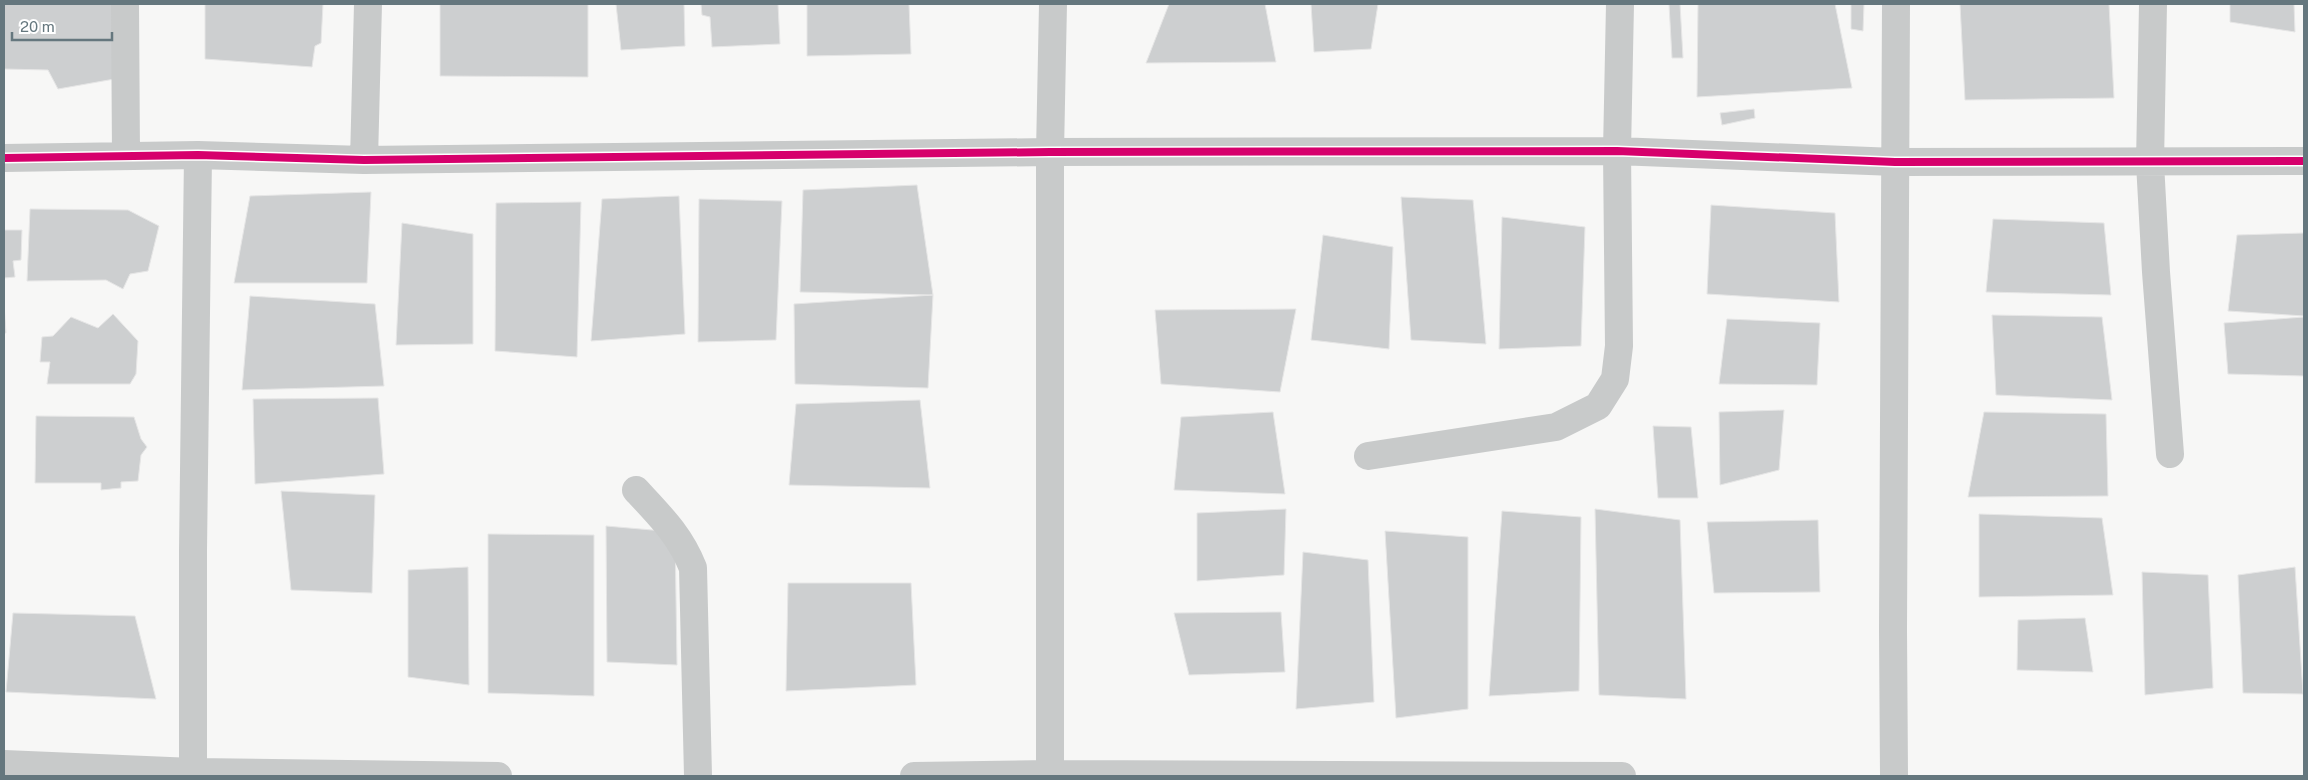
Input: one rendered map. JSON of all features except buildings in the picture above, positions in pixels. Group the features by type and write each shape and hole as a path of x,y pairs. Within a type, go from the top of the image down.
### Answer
{"street":[{"path":"125,4 126,156"},
{"path":"364,160 368,4"},
{"path":"1050,775 1050,152 1053,4"},
{"path":"1368,456 1556,427 1598,406 1614,378 1619,346 1617,151 1620,4"},
{"path":"1894,776 1896,4"},
{"path":"2153,4 2150,163 2170,454"},
{"path":"4,158 198,155 364,160 1050,152 1617,151 1895,162 2150,163 2304,161"},
{"path":"193,774 193,550 198,155"},
{"path":"636,490 675,532 693,568 698,776"},
{"path":"4,764 193,774 498,776"},
{"path":"914,776 1622,776"}],"cycle path":[{"path":"4,158 198,155 364,160 1050,152 1617,151 1895,162 2304,161"}]}
